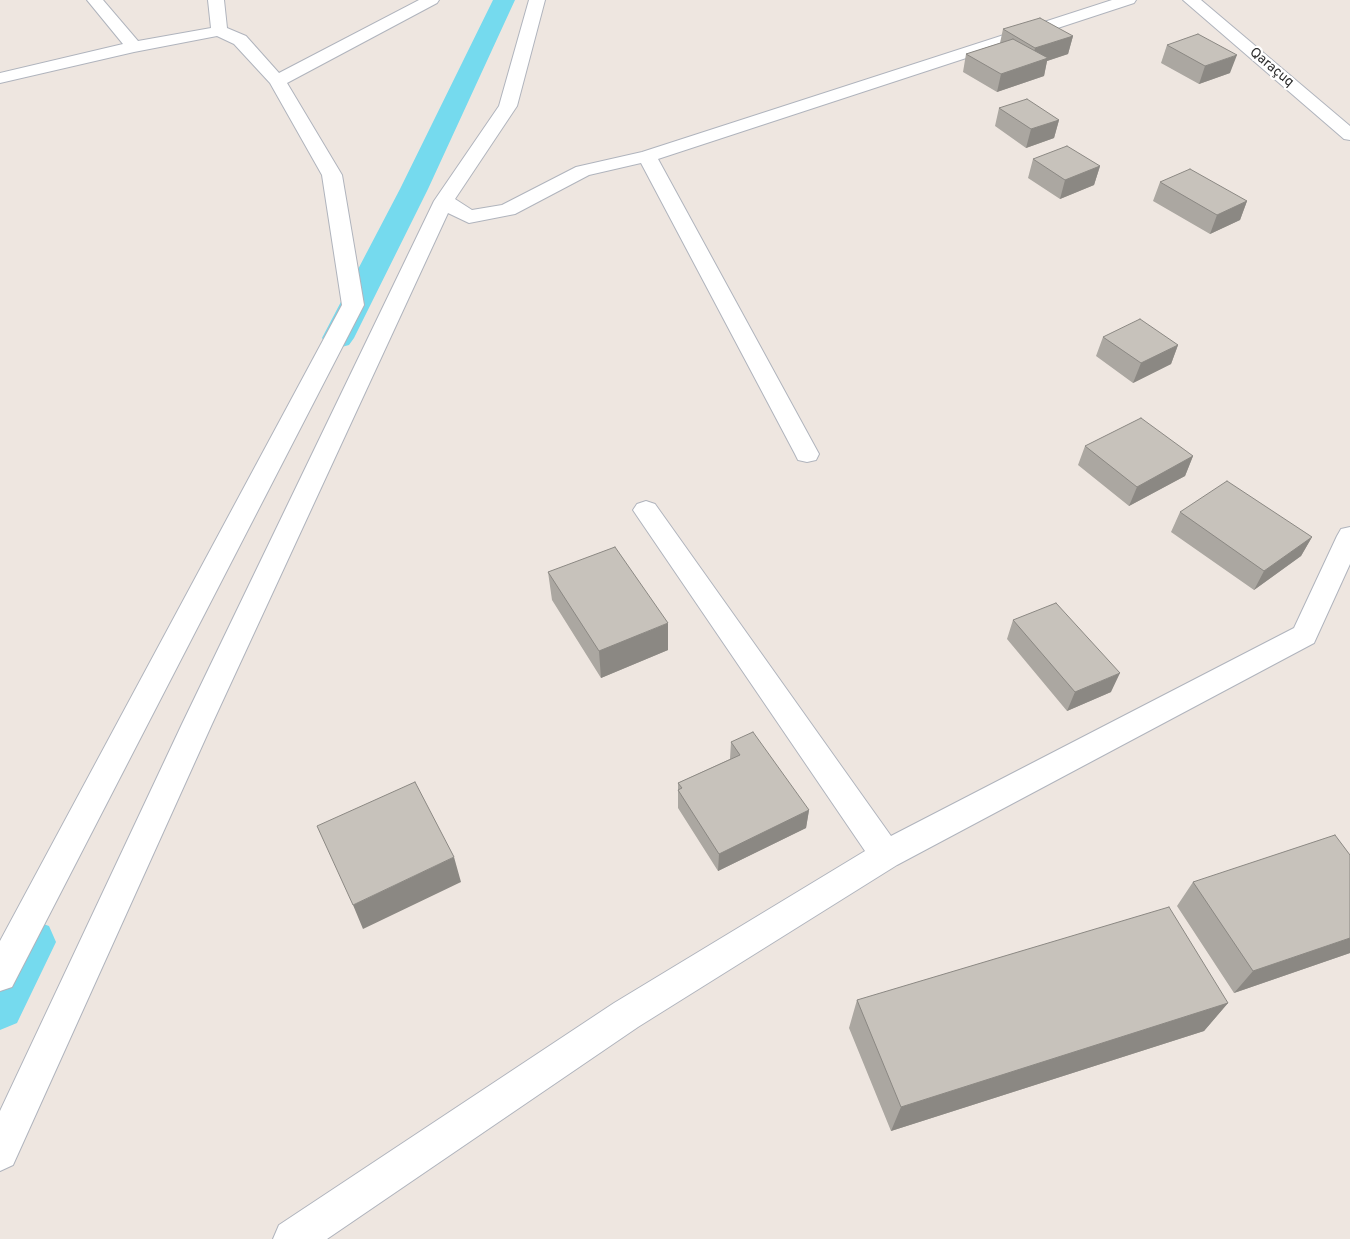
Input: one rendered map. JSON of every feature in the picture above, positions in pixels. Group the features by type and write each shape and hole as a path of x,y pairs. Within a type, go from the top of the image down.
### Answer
{"street":[{"path":"95,0 134,47"},
{"path":"216,0 220,31"},
{"path":"277,81 431,0"},
{"path":"0,1152 197,724 444,201 508,106 537,0"},
{"path":"444,201 469,218 508,210 583,171 647,156 1128,0"},
{"name":"Qaraçuq","path":"1191,0 1350,135"},
{"path":"0,78 134,47 220,31 240,40 277,81 332,175 353,305 0,975"},
{"path":"647,156 807,454"},
{"path":"646,510 886,855"},
{"path":"293,1239 626,1015 886,855 1304,635 1350,536"}],"building":[{"path":"1040,18 1073,36 1035,48 1003,29"},
{"path":"1198,34 1237,55 1205,66 1167,45"},
{"path":"1013,39 1048,58 1001,74 966,54"},
{"path":"1027,99 1059,120 1031,129 999,108"},
{"path":"1067,146 1100,166 1065,180 1033,159"},
{"path":"1190,169 1247,201 1217,215 1160,182"},
{"path":"1140,319 1178,345 1141,363 1103,337"},
{"path":"1141,418 1193,456 1137,487 1085,446"},
{"path":"1227,481 1312,537 1264,571 1180,512"},
{"path":"615,547 668,623 599,651 548,572"},
{"path":"1056,603 1120,673 1075,692 1013,620"},
{"path":"753,732 809,810 719,854 678,790 682,788 678,783 740,755 731,742"},
{"path":"415,782 454,857 353,905 317,826"},
{"path":"1335,835 1350,855 1350,938 1253,971 1193,882"},
{"path":"1169,907 1228,1003 901,1107 857,1000"}],"waterway":[{"path":"338,338 414,189 504,0"},
{"path":"0,1006 32,942"}]}
